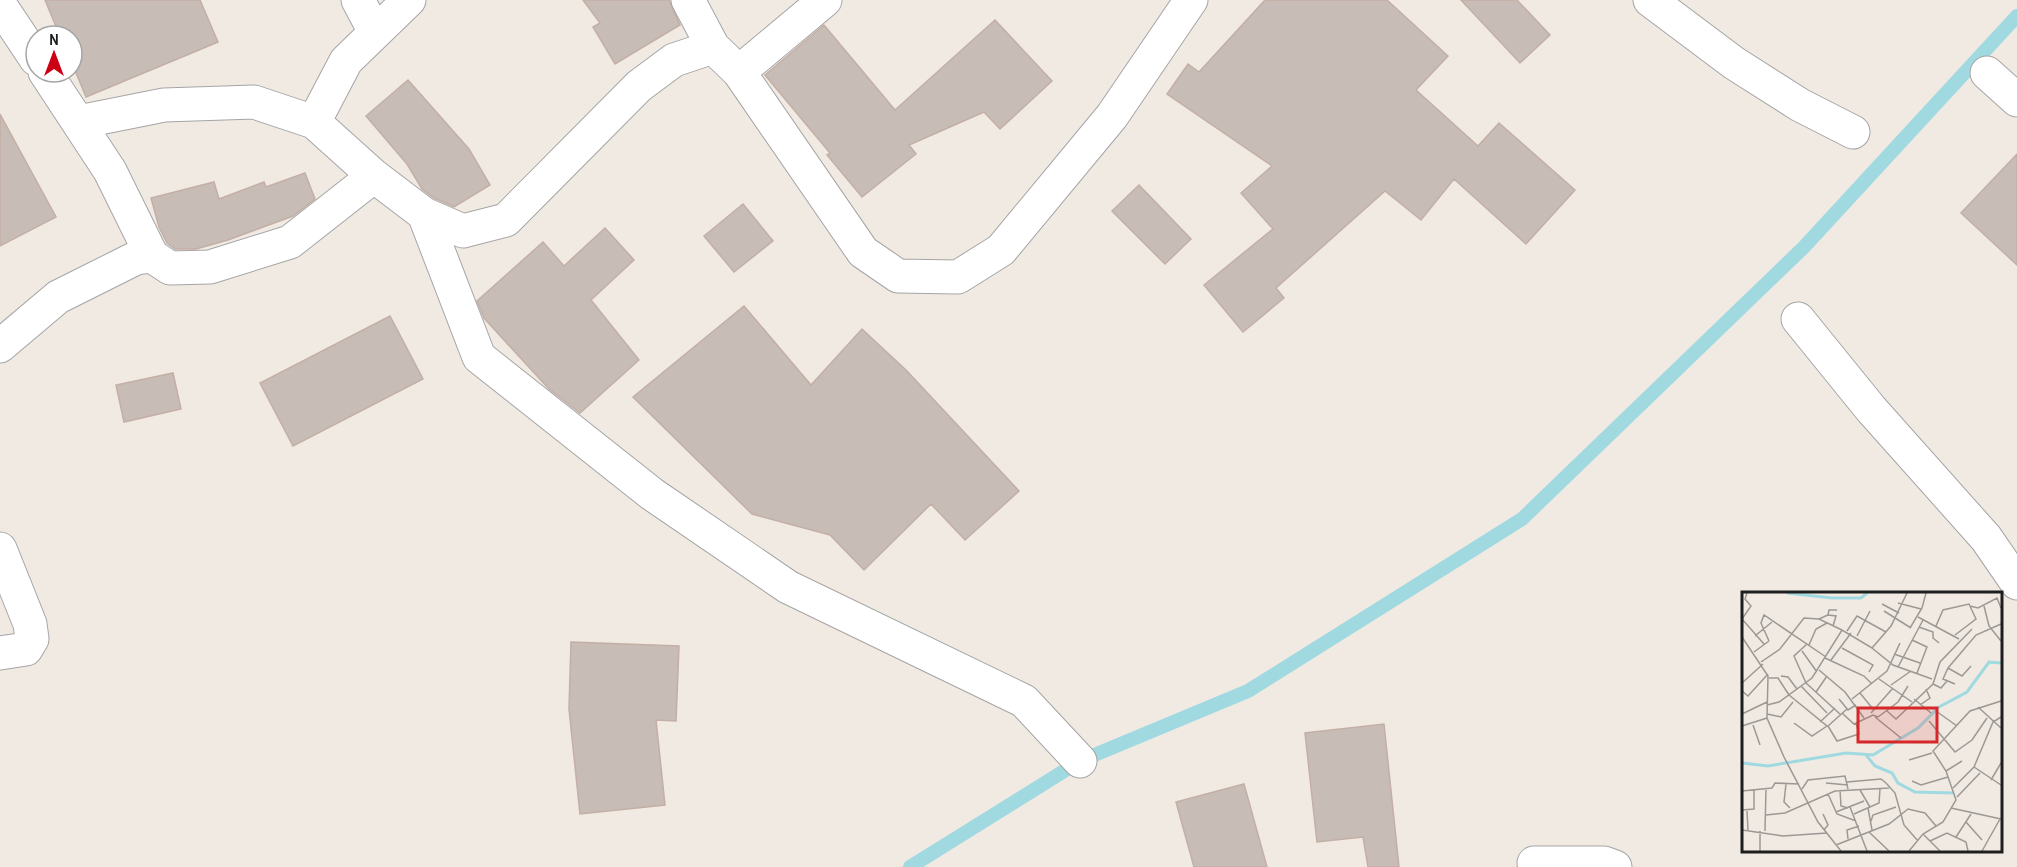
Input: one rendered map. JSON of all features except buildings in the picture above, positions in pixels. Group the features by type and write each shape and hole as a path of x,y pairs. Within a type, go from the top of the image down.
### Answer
{"street":[{"path":"358,0 375,32"},
{"path":"314,122 346,61 409,0"},
{"path":"688,0 713,47 739,72 863,252 898,276 958,277 1001,250 1009,242 1112,116 1191,0"},
{"path":"739,72 825,0"},
{"path":"1650,0 1743,69 1800,105 1853,132"},
{"path":"0,5 24,41"},
{"path":"79,122 164,105 254,102 314,122 374,176 424,214 463,231 506,220 639,86 674,60 713,47"},
{"path":"1987,73 2017,100"},
{"path":"53,84 110,171 152,255 170,268 210,267 290,242 374,176"},
{"path":"424,214 479,357 652,494 788,587 1024,701 1080,761"},
{"path":"0,346 58,297 136,258 152,255"},
{"path":"1798,318 1871,409 1986,538 2017,583"},
{"path":"0,549 30,624 32,639 26,649 0,653"},
{"path":"1534,864 1604,864 1615,867"}],"waterway":[{"path":"910,867 1080,761 1248,691 1522,519 1804,247 2017,16"}]}
